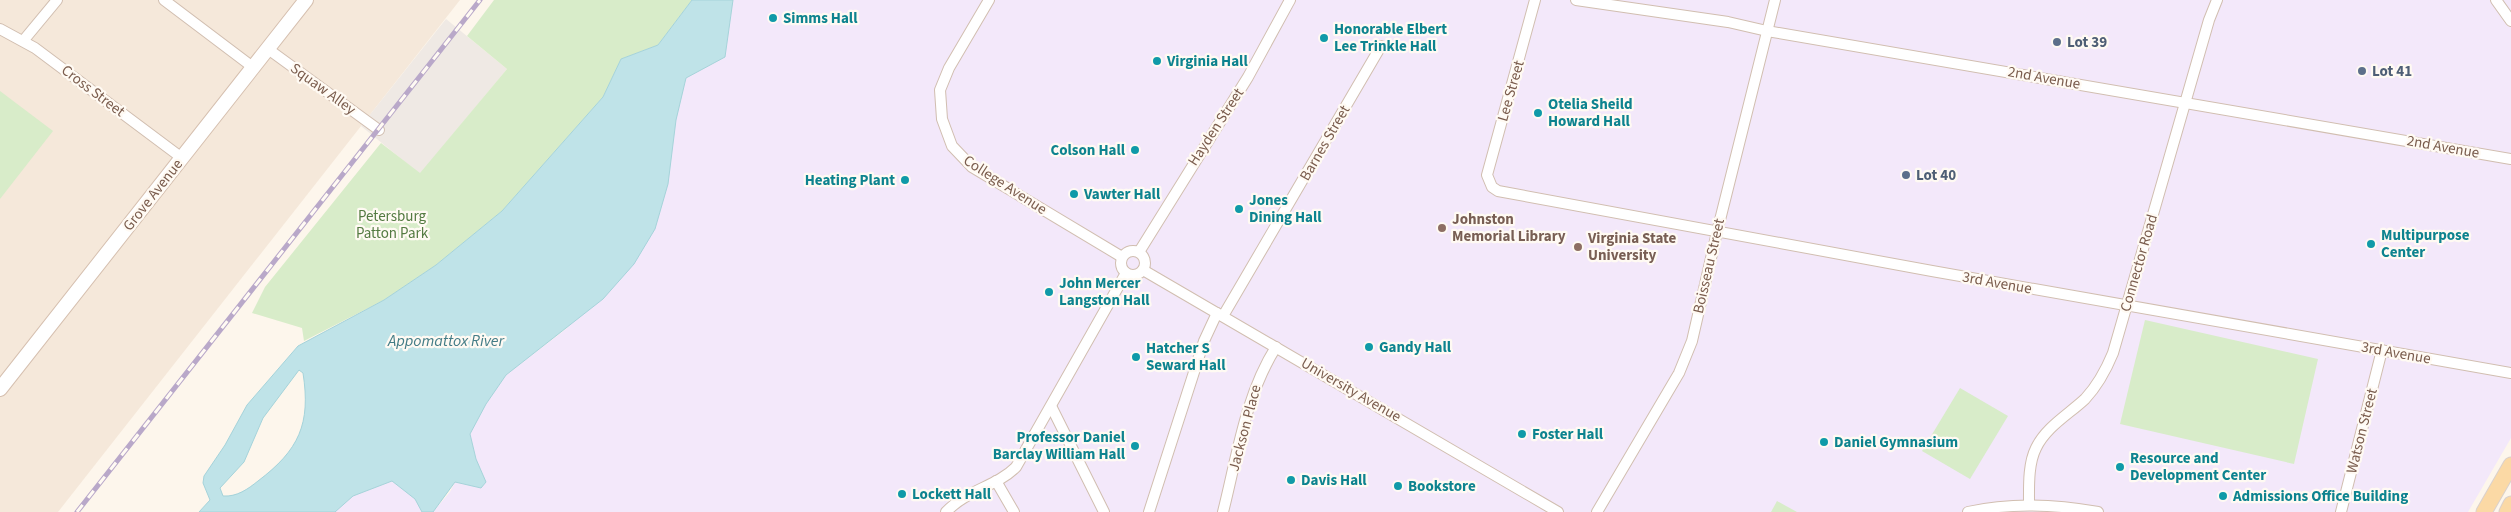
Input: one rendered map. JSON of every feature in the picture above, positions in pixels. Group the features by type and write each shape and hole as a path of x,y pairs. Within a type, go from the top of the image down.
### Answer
{"main road":[{"name":"Grove Avenue","path":"0,390 306,0"},
{"path":"2484,512 2511,465"},
{"path":"2507,512 2511,504"}],"street":[{"path":"23,40 57,0"},
{"path":"164,0 254,68"},
{"name":"College Avenue","path":"989,0 949,68 940,90 942,119 952,146 972,167 1122,257"},
{"name":"Hayden Street","path":"1139,252 1248,77 1290,0"},
{"name":"Lee Street","path":"1489,181 1487,175 1535,0"},
{"name":"2nd Avenue","path":"1576,0 1728,22 1767,32 2511,159"},
{"name":"Boisseau Street","path":"1597,512 1679,374 1692,341 1775,0"},
{"name":"Connector Road","path":"2029,505 2030,474 2036,447 2045,435 2085,398 2101,378 2113,353 2185,103 2217,0"},
{"path":"2496,0 2511,21"},
{"name":"Cross Street","path":"0,29 23,40 182,158"},
{"name":"Barnes Street","path":"1149,512 1204,341 1381,46"},
{"name":"Squaw Alley","path":"268,49 379,130"},
{"name":"3rd Avenue","path":"1489,181 1492,187 1498,191 2127,306 2511,373"},
{"path":"1130,251 1139,252 1145,261 1143,270 1134,275 1126,273 1121,264 1122,257 1130,251"},
{"name":"University Avenue","path":"1143,270 1558,512"},
{"path":"946,512 968,494 1008,476 1016,467 1052,408 1126,273"},
{"name":"Jackson Place","path":"1223,512 1251,399 1258,380 1276,347"},
{"name":"Watson Street","path":"2342,512 2382,350"},
{"path":"1052,408 1104,512"},
{"path":"996,481 1014,512"},
{"path":"1968,512 2029,505 2065,506 2098,512"}],"shaded area":[{"path":"0,0 460,0 58,512 0,512"},
{"name":"Virginia State University","path":"733,0 2511,0 2511,438 2468,512 433,512 450,492 455,482 481,488 486,482 476,459 470,434 486,404 506,375 566,329 655,229 668,184 676,120 686,78 725,57"},
{"path":"446,19 507,69 420,174 361,126"},
{"path":"392,481 415,499 422,512 335,512 353,496"}],"green space":[{"name":"Petersburg Patton Park","path":"494,0 692,0 658,45 621,59 603,97 502,211 436,265 384,300 304,341 302,328 252,313 265,287 381,143 420,173 507,69 467,36"},
{"path":"0,91 53,131 0,199"},
{"path":"2145,320 2318,359 2294,464 2120,424"},
{"path":"1960,388 2008,416 1970,479 1922,451"},
{"path":"1777,501 1797,512 1771,512"}],"water":[{"name":"Appomattox River","path":"692,0 733,0 725,57 686,78 676,120 668,184 655,229 634,264 603,299 506,375 486,404 470,434 476,459 486,482 481,488 455,482 433,512 422,512 415,499 392,481 353,496 335,512 199,512 210,500 203,483 204,476 225,445 247,405 298,346 384,300 436,265 502,211 603,97 621,59 658,45","holes":["299,370 303,373 305,391 303,421 292,447 272,470 250,487 238,494 223,496 220,488 244,462 263,418"]}],"railway":[{"path":"77,512 480,0"}],"place":[{"name":"Simms Hall","path":"773,18"},
{"name":"Honorable Elbert Lee Trinkle Hall","path":"1324,38"},
{"name":"Lot 39","path":"2057,42"},
{"name":"Virginia Hall","path":"1157,61"},
{"name":"Lot 41","path":"2362,71"},
{"name":"Otelia Sheild Howard Hall","path":"1538,113"},
{"name":"Colson Hall","path":"1135,150"},
{"name":"Lot 40","path":"1906,175"},
{"name":"Heating Plant","path":"905,180"},
{"name":"Vawter Hall","path":"1074,194"},
{"name":"Jones Dining Hall","path":"1239,209"},
{"name":"Johnston Memorial Library","path":"1442,228"},
{"name":"Multipurpose Center","path":"2371,244"},
{"name":"Virginia State University","path":"1578,247"},
{"name":"John Mercer Langston Hall","path":"1049,292"},
{"name":"Gandy Hall","path":"1369,347"},
{"name":"Hatcher S Seward Hall","path":"1136,357"},
{"name":"Foster Hall","path":"1522,434"},
{"name":"Daniel Gymnasium","path":"1824,442"},
{"name":"Professor Daniel Barclay William Hall","path":"1135,446"},
{"name":"Resource and Development Center","path":"2120,467"},
{"name":"Davis Hall","path":"1291,480"},
{"name":"Bookstore","path":"1398,486"},
{"name":"Lockett Hall","path":"902,494"},
{"name":"Admissions Office Building","path":"2223,496"}]}
